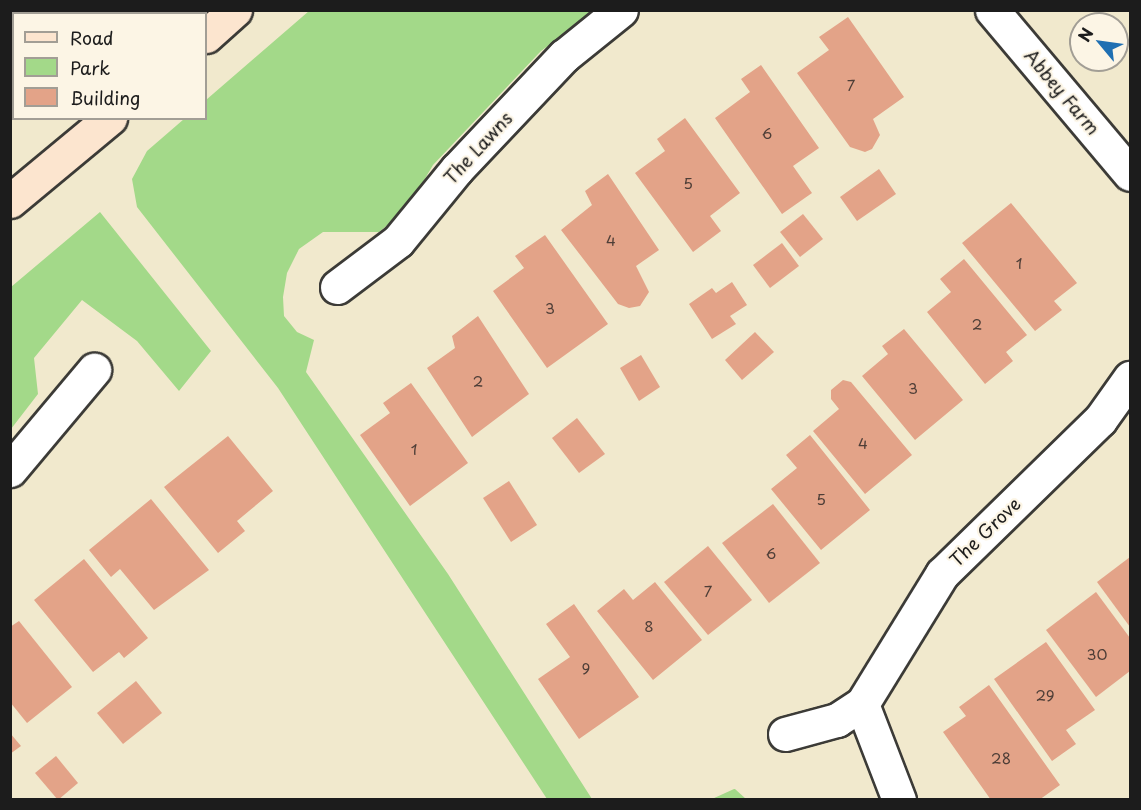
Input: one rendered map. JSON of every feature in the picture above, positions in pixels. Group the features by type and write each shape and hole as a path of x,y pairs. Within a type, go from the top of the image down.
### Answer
{"main road":[{"path":"207,35 235,10"},
{"path":"10,201 108,120"}],"street":[{"name":"The Lawns","path":"337,287 398,241 457,169 564,56 621,10"},
{"name":"Abbey Farm","path":"992,10 1131,174"},
{"path":"10,470 94,370"},
{"name":"The Grove","path":"785,734 837,720 862,704 942,574 1100,420 1131,378"},
{"path":"862,704 899,800"}],"green space":[{"path":"33,11 151,11 150,12"},
{"path":"309,11 595,11 541,51 433,165 407,209 379,232 323,232 299,249 287,273 283,297 284,316 297,332 314,340 306,372 448,574 592,799 547,799 278,388 137,207 132,179 147,151 183,120 207,120 207,99"},
{"path":"100,212 211,351 179,391 137,341 82,300 34,358 38,394 11,429 11,287"},
{"path":"734,789 746,799 712,799"}],"building":[{"path":"848,17 904,97 873,119 880,135 872,149 865,152 850,147 797,73 829,50 819,37"},
{"path":"761,65 819,148 793,166 812,193 782,214 715,118 750,92 741,79"},
{"path":"685,118 740,193 710,216 721,231 693,252 635,173 665,151 657,139"},
{"path":"879,169 896,194 857,221 840,197"},
{"path":"608,174 659,250 636,266 649,292 640,306 629,308 618,304 561,230 592,205 585,191"},
{"path":"1011,203 1077,283 1054,301 1062,310 1035,331 962,243"},
{"path":"803,214 823,239 800,257 780,232"},
{"path":"545,235 608,324 547,368 493,291 524,268 515,256"},
{"path":"782,243 799,266 770,288 753,265"},
{"path":"964,259 1027,335 1006,352 1013,361 985,384 927,312 951,292 940,279"},
{"path":"732,282 747,305 730,316 736,324 712,339 689,304 712,288 716,293"},
{"path":"478,316 529,394 472,437 427,368 455,348 452,336"},
{"path":"904,329 963,400 915,440 862,376 888,354 882,346"},
{"path":"755,332 774,352 742,380 725,360"},
{"path":"641,355 660,387 639,401 620,368"},
{"path":"843,380 851,382 912,455 865,494 813,431 839,409 831,399 831,390"},
{"path":"411,383 468,463 410,506 360,435 390,413 383,403"},
{"path":"577,418 605,454 579,473 552,438"},
{"path":"810,435 870,510 821,550 771,489 797,468 786,455"},
{"path":"228,436 273,491 237,521 245,531 218,553 164,487"},
{"path":"509,481 537,525 511,542 483,498"},
{"path":"151,499 209,570 154,610 120,569 111,577 89,550"},
{"path":"773,504 820,563 769,603 722,543"},
{"path":"708,546 752,600 708,635 664,582"},
{"path":"1130,557 1130,627 1097,582"},
{"path":"84,559 148,638 124,658 119,652 93,672 34,600"},
{"path":"655,582 702,640 653,680 597,611 624,589 633,600"},
{"path":"1096,592 1130,638 1130,671 1096,697 1046,630"},
{"path":"574,604 639,697 579,739 538,679 570,657 546,624"},
{"path":"19,621 72,687 27,723 10,702 10,627"},
{"path":"1046,642 1095,710 1066,730 1076,744 1052,761 994,679"},
{"path":"136,681 162,713 123,744 97,713"},
{"path":"989,685 1060,785 1039,800 991,800 943,732 966,716 959,707"},
{"path":"10,733 21,746 10,754"},
{"path":"56,756 78,783 58,800 35,773"}]}
